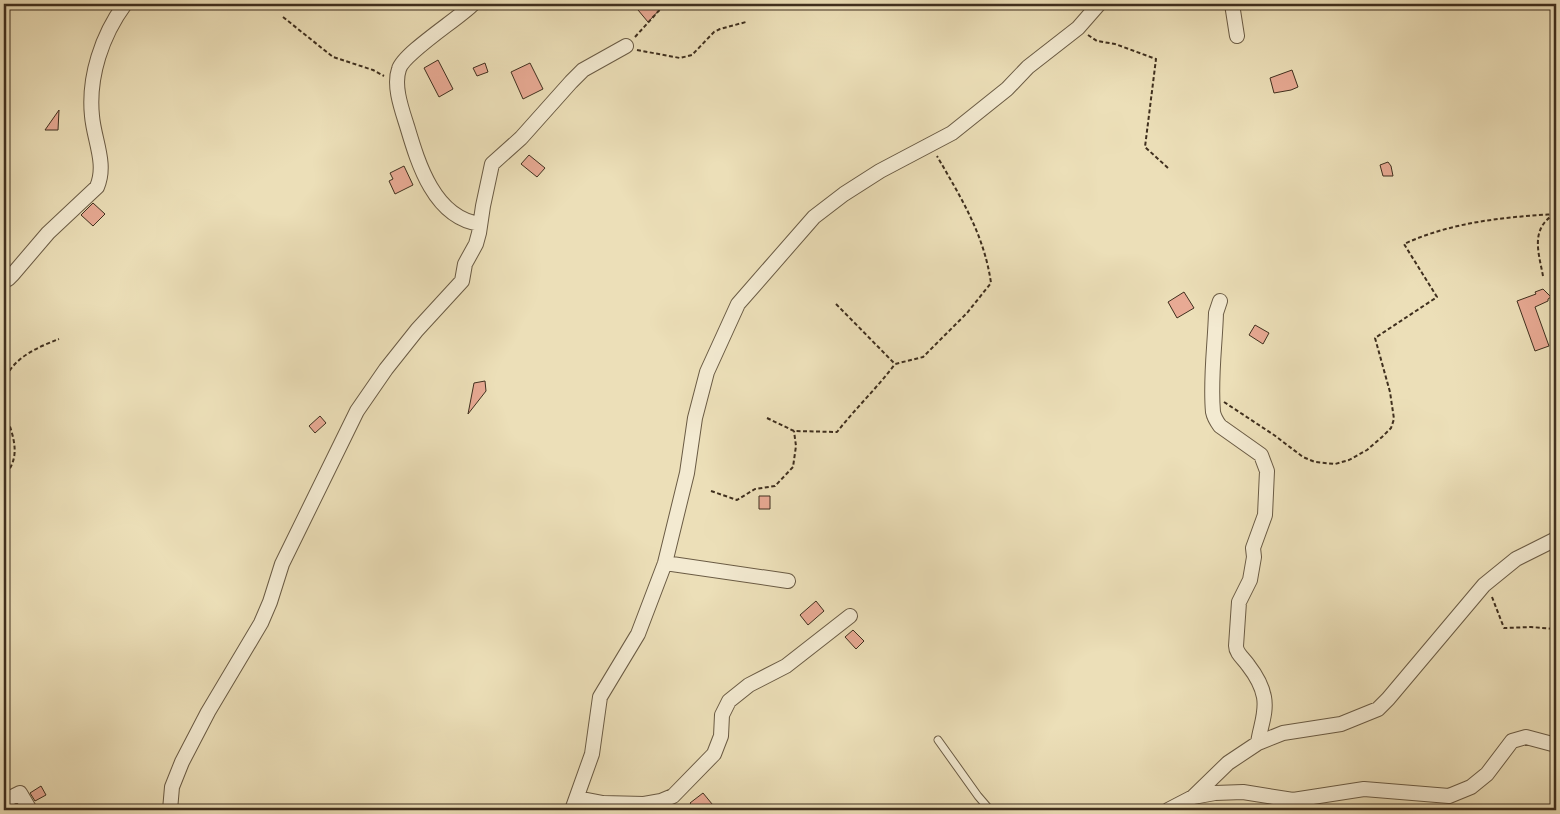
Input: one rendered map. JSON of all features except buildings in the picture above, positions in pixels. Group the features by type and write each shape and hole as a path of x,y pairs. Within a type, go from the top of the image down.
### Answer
{"street":[{"path":"4,279 8,279 13,274 48,233 97,187 100,181 101,160 92,117 93,78 108,32 125,4"},
{"path":"473,4 415,50 402,63 398,70 398,83 400,104 413,148 433,192 446,207 467,223 480,224"},
{"path":"850,616 786,666 749,685 729,701 722,715 721,736 714,754 673,796 661,801 644,804 574,804 592,754 600,697 638,634 665,563 687,473 695,418 707,372 738,304 814,217 844,194 880,172 952,133 1007,89 1028,67 1078,28 1099,4"},
{"path":"1232,4 1237,36"},
{"path":"170,810 172,787 182,762 208,712 261,623 282,564 357,411 386,369 417,330 462,280 466,264 476,244 492,164 521,138 583,70 626,46"},
{"path":"1220,301 1216,313 1212,388 1213,412 1217,422 1261,455 1266,471 1265,515 1253,548 1254,557 1250,580 1239,602 1236,646 1236,650 1254,674 1264,696 1265,715 1258,743"},
{"path":"1168,810 1193,797 1228,763 1258,743 1283,733 1342,724 1378,709 1484,585 1516,559 1556,539"},
{"path":"665,563 788,581"},
{"path":"1193,797 1215,793 1243,792 1293,800 1364,789 1449,796 1471,787 1487,774 1512,740 1526,737 1556,744"},
{"path":"4,801 20,793 30,810"}],"lane":[{"path":"938,740 990,810"}],"path":[{"path":"665,4 626,46 680,58 692,55 714,32 746,22"},
{"path":"284,17 333,57 382,74 386,78"},
{"path":"1078,28 1096,41 1115,44 1156,59 1145,147 1168,168"},
{"path":"767,418 794,431 837,432 857,407 882,382 895,364 923,357 991,284 988,262 970,214 931,145"},
{"path":"1543,276 1538,251 1538,232 1542,224 1555,214"},
{"path":"1214,406 1219,402 1225,402 1304,457 1315,462 1335,464 1358,456 1391,428 1394,419 1390,392 1375,338 1437,297 1404,244 1424,234 1491,219 1555,214"},
{"path":"836,304 895,364"},
{"path":"4,402 4,384 11,368 34,350 59,339"},
{"path":"4,408 16,453 9,471 4,476"},
{"path":"711,491 737,500 755,489 775,486 793,466 796,446 794,431"},
{"path":"1484,585 1492,596 1504,628 1531,626 1556,629"}]}
